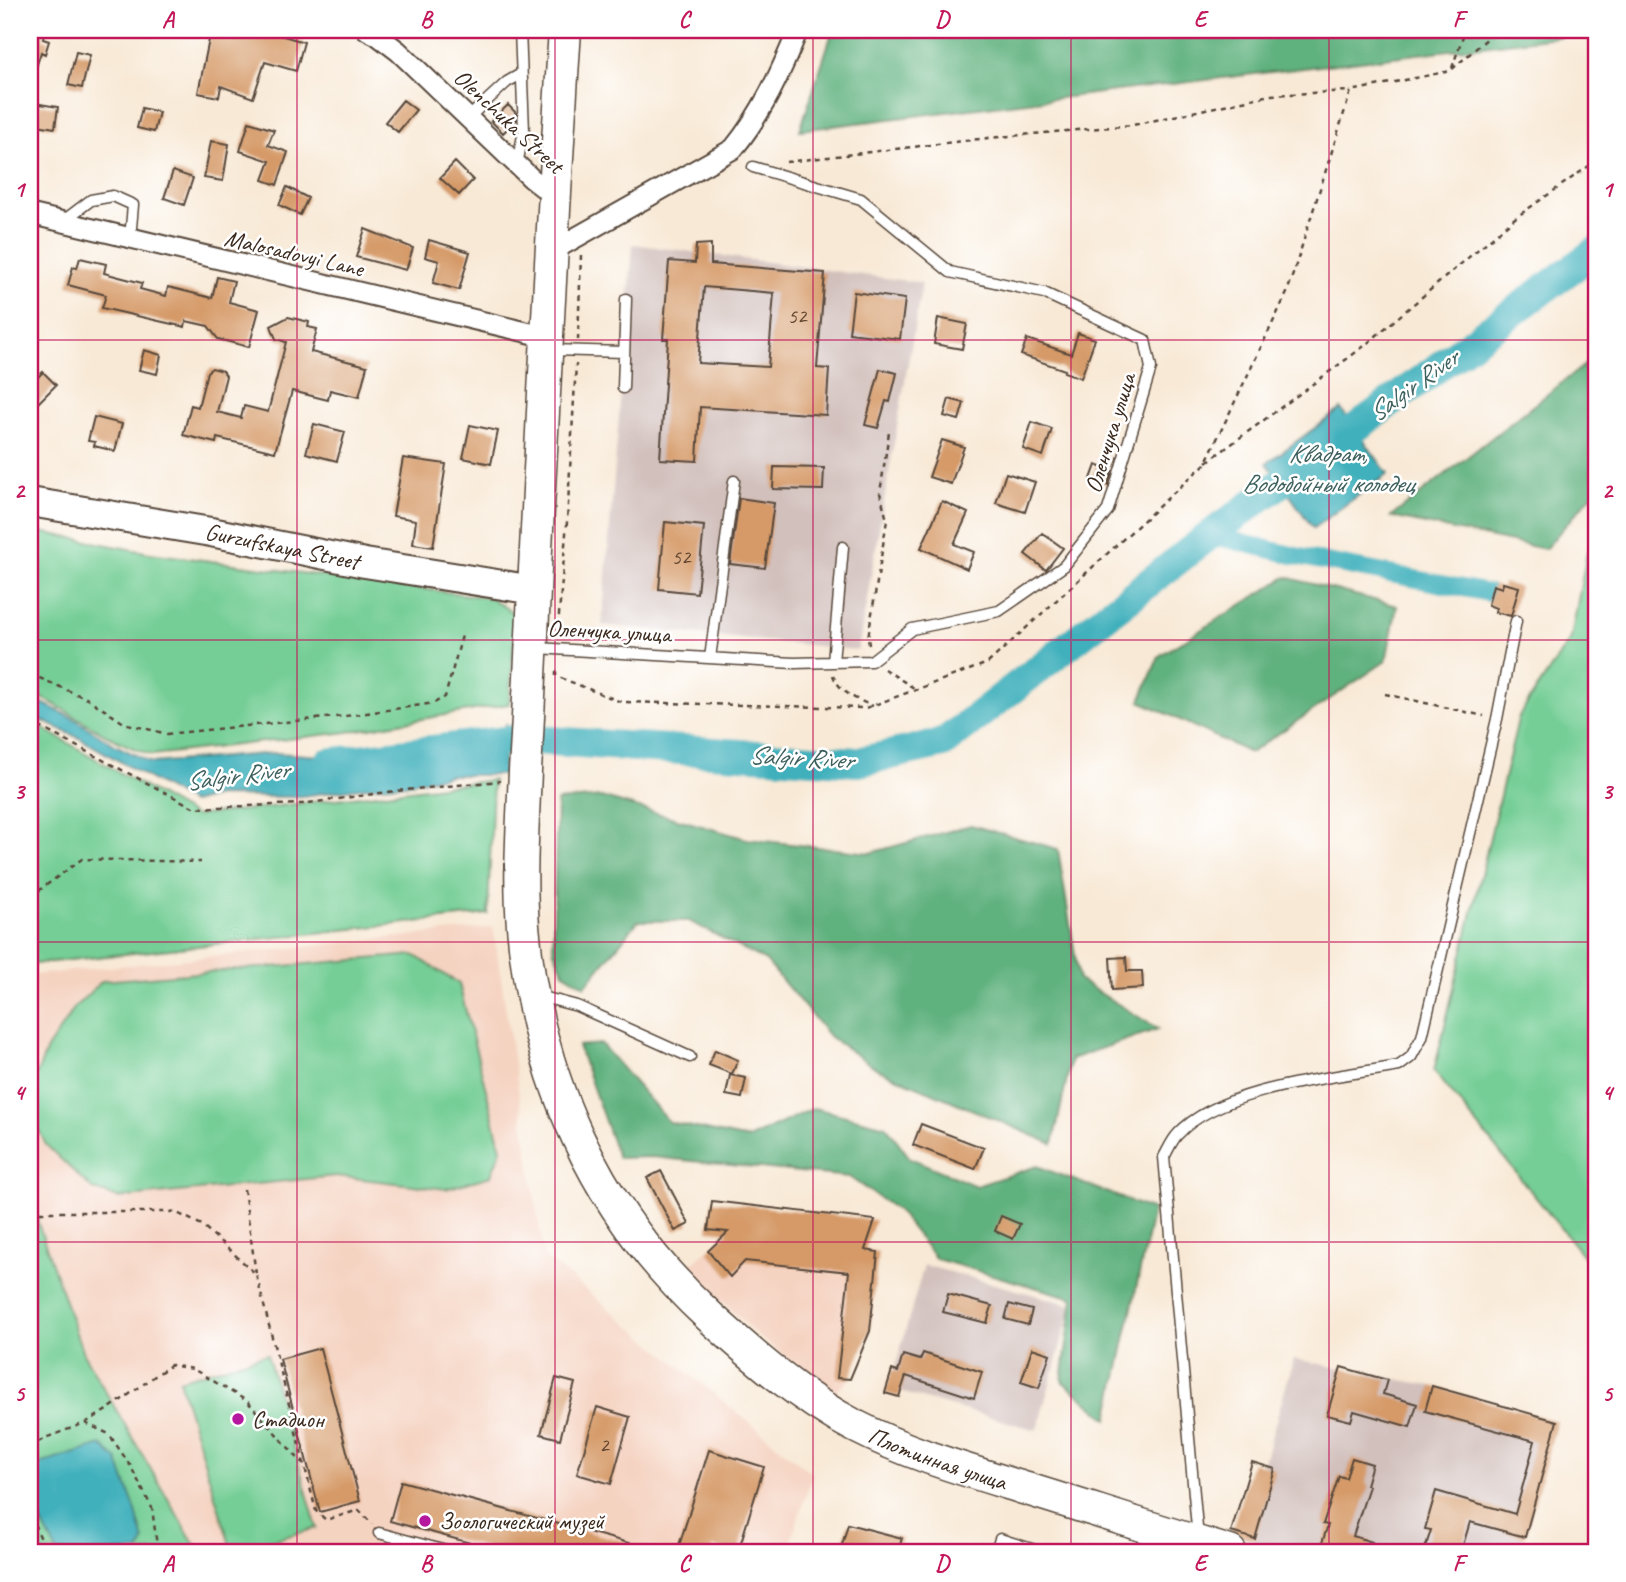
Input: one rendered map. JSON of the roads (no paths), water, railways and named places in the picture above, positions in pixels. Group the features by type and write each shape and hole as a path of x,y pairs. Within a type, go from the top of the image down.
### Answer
{"main road":[{"name":"Плотинная улица","path":"565,30 552,251 557,346 534,590 547,652 528,718 524,789 523,921 532,994 545,1049 561,1100 584,1154 632,1233 683,1292 745,1349 802,1394 856,1426 914,1451 980,1475 1230,1552"},
{"name":"Gurzufskaya Street","path":"30,502 365,563 534,590"}],"street":[{"name":"Olenchuka Street","path":"367,30 398,51 554,196"},
{"path":"552,251 733,149 746,133 779,77 798,30"},
{"name":"Malosadovyi Lane","path":"30,214 557,346"}],"lane":[{"path":"517,164 524,131 520,30"},
{"path":"468,118 507,82 521,74"},
{"name":"Оленчука улица","path":"547,652 794,663 871,661 912,629 999,611 1064,566 1108,510 1151,368 1145,340 1044,293 950,272 861,199 753,167"},
{"path":"62,222 91,200 113,196 133,205 130,239"},
{"path":"623,388 626,299"},
{"path":"557,346 624,352"},
{"path":"710,658 734,481"},
{"path":"834,662 842,547"},
{"path":"1198,1543 1164,1157 1176,1135 1199,1116 1261,1090 1399,1066 1411,1057 1422,1037 1497,719 1516,621"},
{"path":"532,994 577,1006 690,1057"},
{"path":"379,1533 450,1552"},
{"path":"996,1552 1000,1539 1041,1552"}],"water":[{"name":"Квадрат, Водобойный колодец","path":"1341,409 1388,474 1313,528 1267,463"},
{"path":"30,697 152,763 275,753 422,762 481,745 506,725 503,775 450,775 406,784 295,797 218,796 192,803 79,738 30,715"},
{"path":"101,1445 117,1459 144,1541 139,1552 57,1552 30,1499 30,1470 33,1466"}],"waterway":[{"name":"Salgir River","path":"328,763 521,739 858,762 943,743 1210,535 1596,251"},
{"path":"1210,535 1296,556 1489,593"}],"place":[{"name":"Стадион","path":"238,1419"},
{"name":"Зоологический музей","path":"425,1521"}]}
